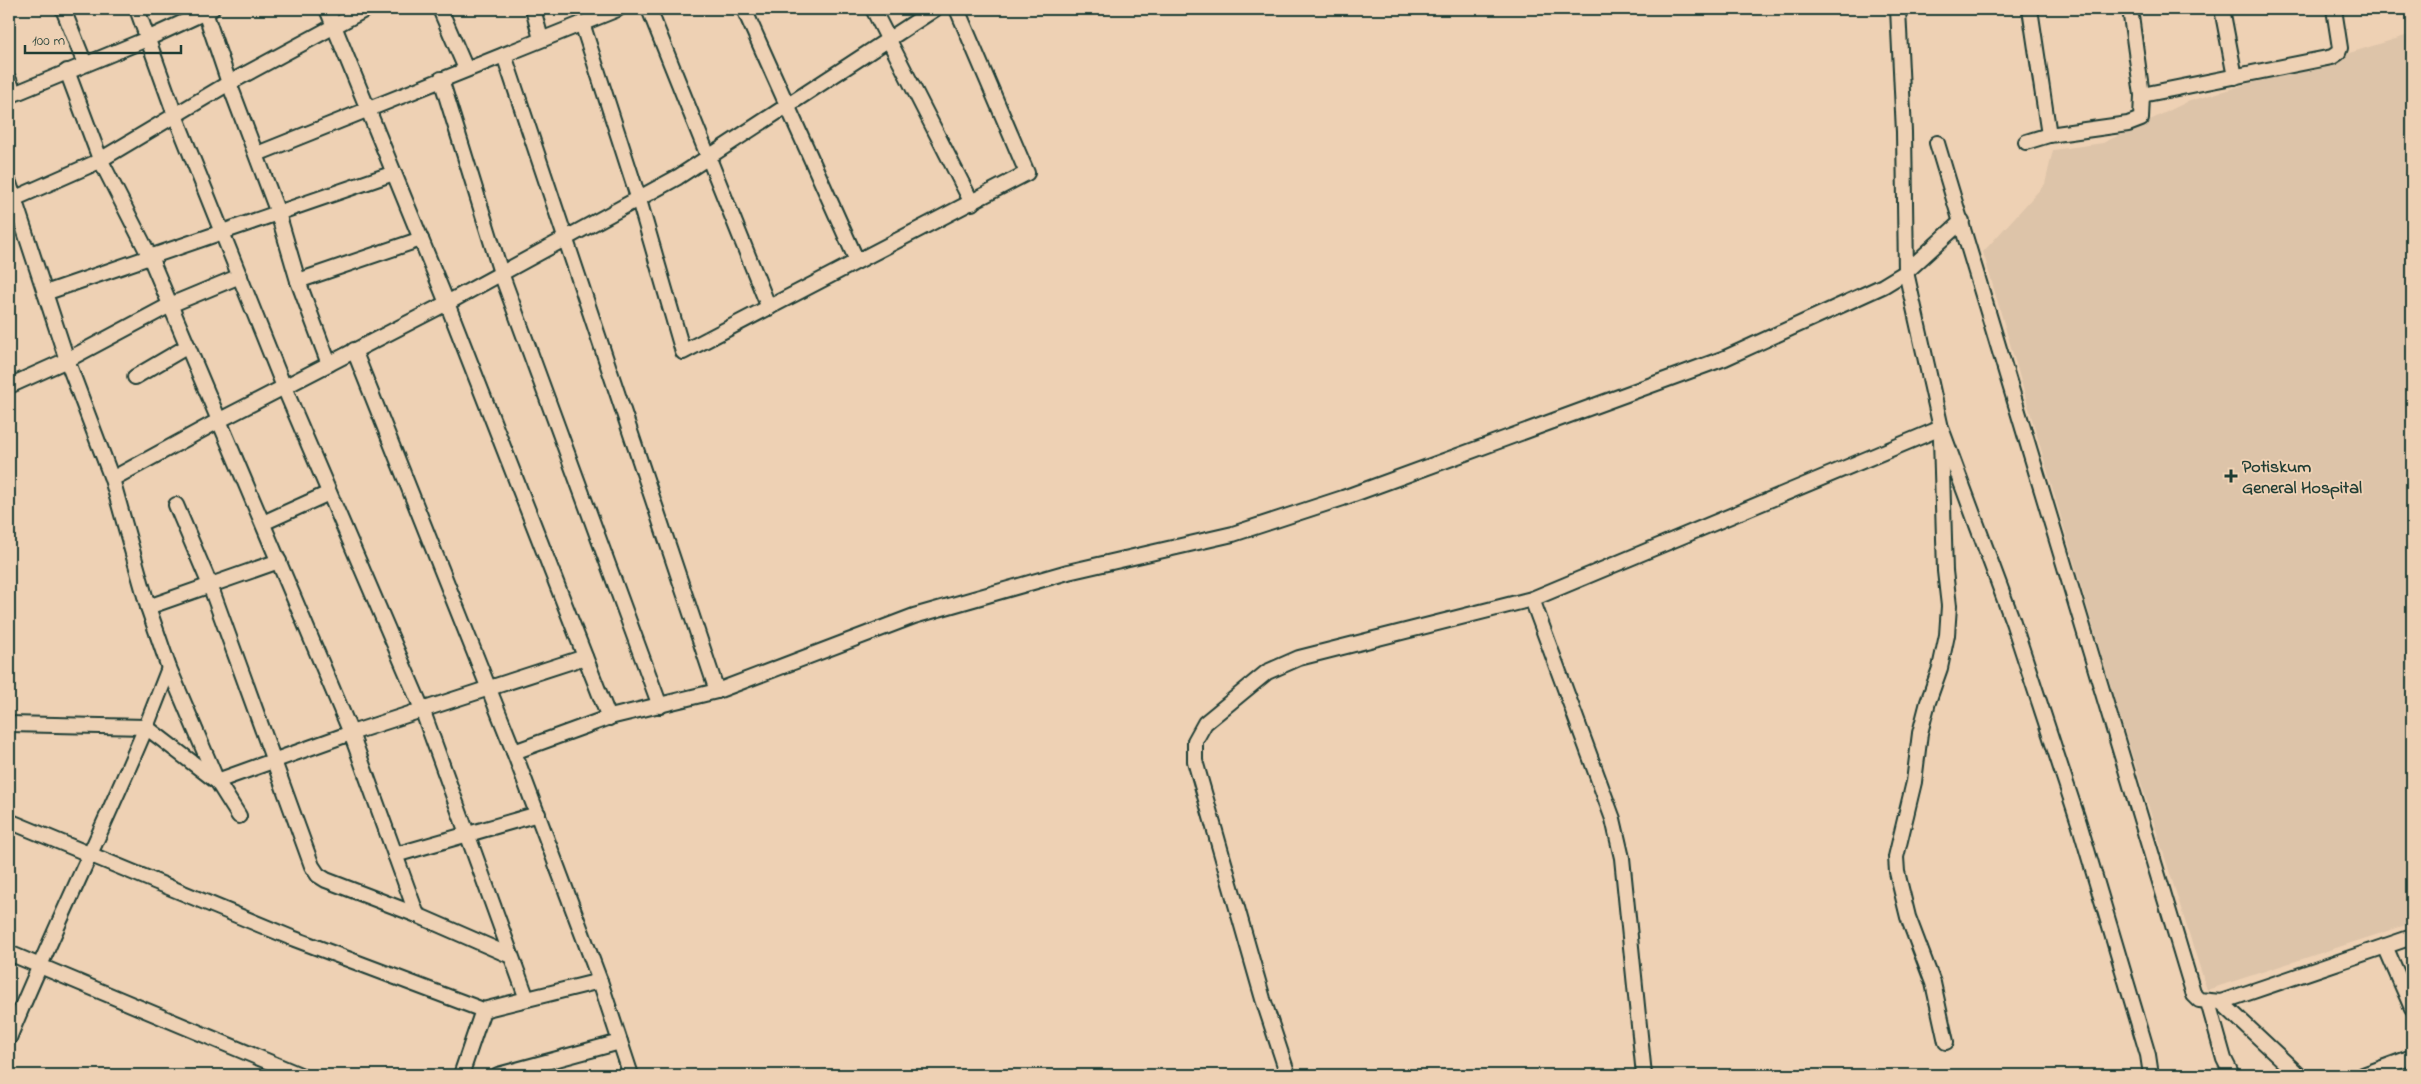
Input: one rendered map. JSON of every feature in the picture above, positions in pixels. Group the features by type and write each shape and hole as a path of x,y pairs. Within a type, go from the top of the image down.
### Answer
{"street":[{"path":"63,9 85,64"},
{"path":"137,9 175,115 284,387 422,709 527,999"},
{"path":"328,9 421,239 609,718"},
{"path":"11,200 100,159 229,83 366,9"},
{"path":"440,9 466,69"},
{"path":"533,9 541,39"},
{"path":"257,154 618,9"},
{"path":"649,9 769,308"},
{"path":"744,9 857,261"},
{"path":"873,9 887,40 972,203"},
{"path":"112,480 220,420 639,200 935,9"},
{"path":"582,23 639,200 683,352 1027,173 956,9"},
{"path":"1898,9 1904,132 1906,272 1941,428 2013,622 2079,823 2148,1055 2151,1075"},
{"path":"2030,9 2049,135"},
{"path":"2026,142 2049,135 2137,122 2141,119 2143,114 2142,95 2130,9"},
{"path":"2222,9 2235,77"},
{"path":"2142,95 2235,77 2338,53 2340,48 2334,9"},
{"path":"10,90 67,71 147,39 207,10 229,83 278,213 298,281 329,364"},
{"path":"504,55 717,691"},
{"path":"67,71 100,159 150,258 351,733 417,915"},
{"path":"441,80 501,273 660,706"},
{"path":"1937,143 2194,995 2199,1000 2214,1002 2412,937"},
{"path":"45,293 394,173"},
{"path":"9,183 11,200 112,480 148,607 169,668 217,781 239,816"},
{"path":"514,752 609,718 717,691 914,616 1068,572 1233,534 1343,498 1726,358 1883,286 1906,272 1962,221"},
{"path":"298,281 421,239"},
{"path":"9,386 68,360 170,305 240,276"},
{"path":"134,377 188,346"},
{"path":"354,350 538,814 600,981 631,1075"},
{"path":"1288,1075 1194,761 1196,741 1205,723 1268,672 1299,658 1532,599 1941,428"},
{"path":"1941,428 1945,571 1949,606 1947,635 1940,668 1920,733 1914,782 1896,857 1897,872 1908,918 1933,983 1946,1042"},
{"path":"263,523 329,493"},
{"path":"176,505 210,585 312,866 318,875 326,880 417,915 511,956"},
{"path":"148,607 279,561"},
{"path":"1532,599 1614,819 1622,858 1644,1075"},
{"path":"217,781 351,733 585,656"},
{"path":"9,1038 38,965 91,854 146,727 169,668"},
{"path":"9,724 146,727 217,781"},
{"path":"395,854 538,814"},
{"path":"9,821 292,938 483,1010 600,981"},
{"path":"2385,946 2412,1008"},
{"path":"9,953 300,1075"},
{"path":"2214,1002 2224,1059 2232,1075"},
{"path":"2214,1002 2299,1075"},
{"path":"461,1075 483,1010"},
{"path":"498,1075 620,1042"},
{"path":"2363,1075 2412,1057"}],"shaded area":[{"name":"Potiskum General Hospital","path":"2412,34 2412,923 2207,990 2115,701 1983,252 2045,184 2053,150 2103,143 2187,102"}],"place":[{"name":"Potiskum General Hospital","path":"2231,476"}]}
